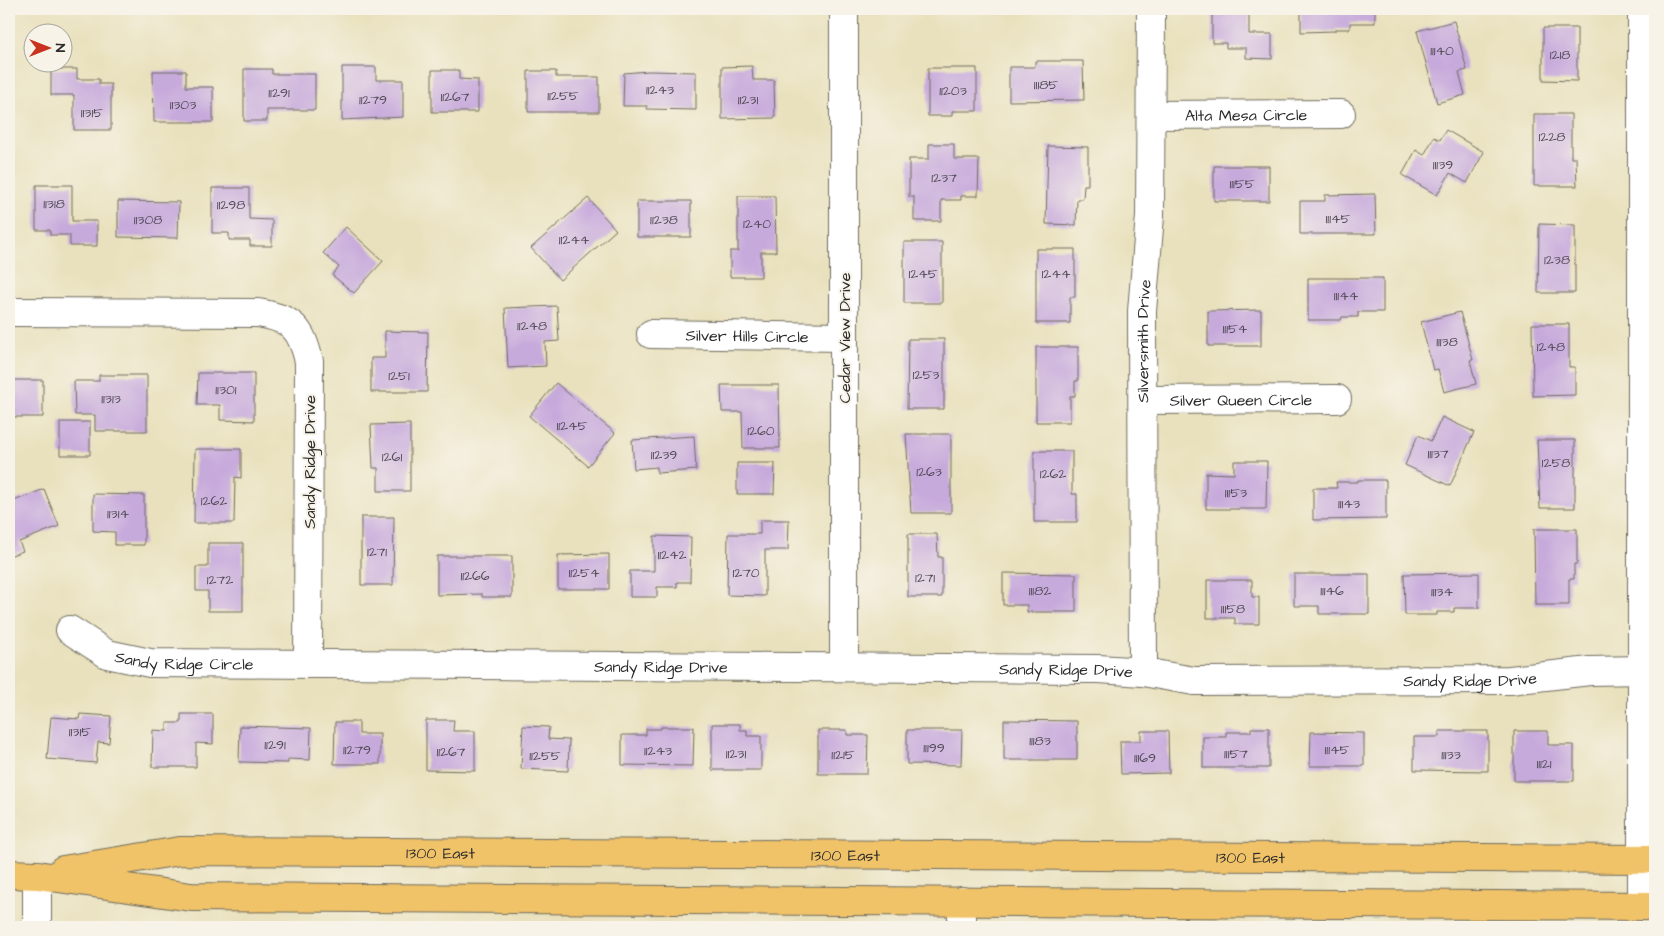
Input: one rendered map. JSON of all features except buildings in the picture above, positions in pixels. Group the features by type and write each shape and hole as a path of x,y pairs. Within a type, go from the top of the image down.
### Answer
{"main road":[{"name":"1300 East","path":"37,875 180,851 1649,859"},
{"name":"1300 East","path":"9,874 37,875 192,897 962,914 1649,906"}],"street":[{"name":"Cedar View Drive","path":"844,9 844,666"},
{"name":"Silversmith Drive","path":"1143,672 1142,311 1150,216 1150,9"},
{"path":"1642,9 1649,49 1642,670 1649,906"},
{"name":"Alta Mesa Circle","path":"1150,116 1341,114"},
{"name":"Sandy Ridge Drive","path":"9,312 258,313 278,316 295,326 304,342 309,361 308,664 1099,669 1143,672 1194,681 1510,680 1581,671 1642,670"},
{"name":"Silver Hills Circle","path":"651,334 844,337"},
{"name":"Silver Queen Circle","path":"1143,400 1337,399"},
{"name":"Sandy Ridge Circle","path":"70,630 107,654 150,663 308,664"},
{"path":"37,875 37,927"}]}
